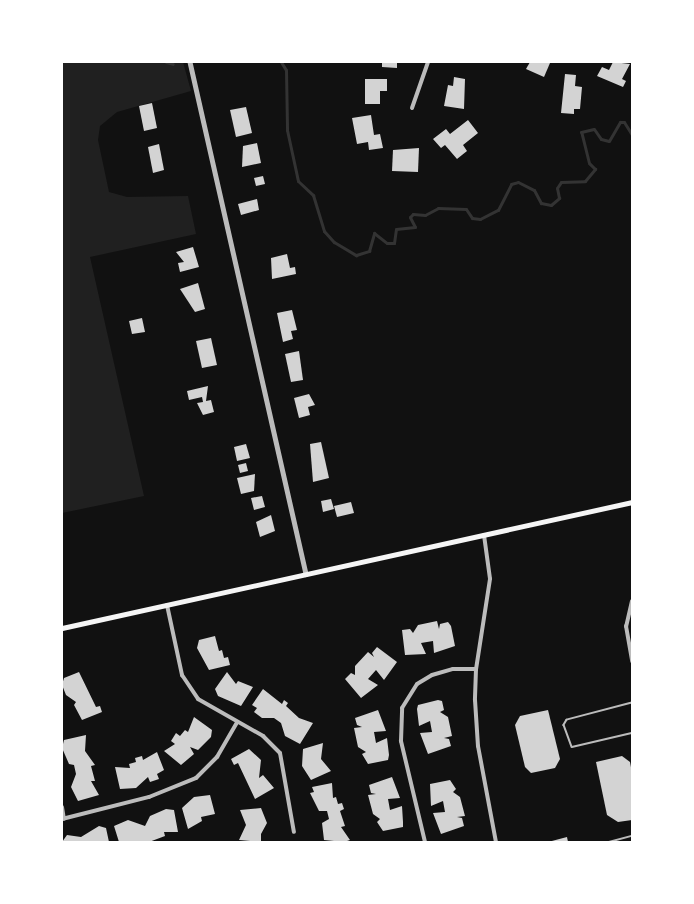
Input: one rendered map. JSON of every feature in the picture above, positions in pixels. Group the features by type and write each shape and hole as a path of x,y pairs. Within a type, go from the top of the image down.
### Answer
{"main road":[{"path":"62,628 633,502"}],"street":[{"path":"190,62 306,574"},
{"path":"412,108 428,62"},
{"path":"484,535 490,579 476,669 478,746 496,843"},
{"path":"633,601 626,626 633,661"},
{"path":"168,605 182,675 198,699 263,736 280,753 288,782 294,832"},
{"path":"425,843 401,741 402,708 417,684 432,675 453,669 476,669"},
{"path":"62,807 63,819 149,797 196,778 217,757 237,723"}],"lane":[{"path":"633,703 567,720 564,725 572,747 633,733"},
{"path":"609,843 633,836"},
{"path":"623,839 625,843"}],"shaded area":[{"path":"62,62 183,62 191,91 117,112 100,126 98,140 109,192 127,197 188,196 196,234 90,257 144,496 62,513"}],"building":[{"path":"382,62 397,62 397,68 382,67"},
{"path":"530,62 550,63 544,77 526,69"},
{"path":"613,62 630,64 622,79 626,81 623,87 597,76 602,67 609,70"},
{"path":"565,74 576,75 575,86 582,87 580,109 574,109 574,114 561,113"},
{"path":"454,77 465,79 464,109 444,106 448,85 453,86"},
{"path":"365,79 387,79 387,91 380,91 380,104 365,104"},
{"path":"152,103 157,128 144,131 139,106"},
{"path":"246,107 252,133 236,137 230,110"},
{"path":"371,115 374,135 380,134 383,148 369,150 368,142 357,144 352,118"},
{"path":"468,120 478,133 463,145 467,151 457,159 445,145 441,148 433,139 446,129 450,134"},
{"path":"257,143 261,163 242,167 243,146"},
{"path":"159,144 164,170 153,173 148,147"},
{"path":"419,148 418,172 392,171 393,150"},
{"path":"263,176 265,184 256,186 254,178"},
{"path":"257,199 259,210 241,215 238,204"},
{"path":"193,247 199,267 180,272 178,263 184,262 176,252"},
{"path":"287,254 290,268 295,267 296,274 272,279 271,258"},
{"path":"198,283 205,309 195,312 180,289"},
{"path":"292,310 297,330 291,331 293,339 283,342 277,313"},
{"path":"142,318 145,332 132,334 129,321"},
{"path":"211,338 217,365 202,368 196,341"},
{"path":"299,351 303,380 291,382 285,354"},
{"path":"208,386 206,401 211,400 214,412 203,415 197,403 203,402 202,397 189,400 187,391"},
{"path":"309,394 315,405 308,407 310,415 299,418 294,398"},
{"path":"321,442 329,478 313,482 310,444"},
{"path":"246,444 250,458 237,461 234,447"},
{"path":"246,463 248,471 240,473 238,465"},
{"path":"255,474 254,491 241,494 237,478"},
{"path":"262,496 265,507 254,510 251,498"},
{"path":"331,499 334,509 323,512 321,501"},
{"path":"351,502 354,513 337,517 334,506"},
{"path":"271,515 275,531 260,537 256,522"},
{"path":"437,621 439,629 440,624 448,622 451,626 455,646 434,653 433,641 421,643 426,654 405,655 402,630 410,629 413,633 418,625"},
{"path":"215,636 219,651 222,650 224,658 228,657 230,665 209,670 197,648 199,640"},
{"path":"377,647 397,662 384,680 376,670 368,679 378,685 361,698 345,679 351,673 355,675 355,666 368,652 374,657 372,653"},
{"path":"79,672 96,707 100,706 102,712 82,720 74,705 76,702 66,695 62,685 64,678"},
{"path":"227,672 236,684 238,681 253,687 241,706 218,696 215,689"},
{"path":"263,689 282,704 284,700 288,703 286,706 299,718 313,723 300,744 285,736 281,723 274,718 262,718 254,712 257,708 252,705"},
{"path":"442,701 444,710 440,712 448,717 452,736 444,738 449,739 451,746 428,754 420,733 432,732 430,721 419,726 417,709 418,705"},
{"path":"378,710 386,731 374,732 376,743 387,738 389,755 388,760 368,764 362,754 366,752 358,747 354,728 362,727 357,725 355,718"},
{"path":"548,710 560,759 555,768 531,773 525,767 515,725 520,716"},
{"path":"194,717 212,730 211,737 198,750 190,747 194,754 181,765 164,751 175,744 171,741 176,733 180,736 185,730 188,732"},
{"path":"86,735 85,751 95,765 91,766 95,781 91,781 99,795 78,801 71,787 76,774 74,765 69,764 62,748 64,740"},
{"path":"323,743 321,759 331,771 311,780 302,766 303,749"},
{"path":"249,749 261,760 259,778 263,775 274,788 255,799 238,763 234,765 231,759"},
{"path":"157,752 164,770 157,774 159,779 150,782 148,777 136,788 120,789 115,767 130,768 129,764 136,762 135,758 142,756 143,760"},
{"path":"622,756 630,762 632,773 632,820 618,822 607,815 596,762"},
{"path":"392,777 400,798 388,799 390,810 402,806 403,827 383,831 377,822 380,819 373,814 368,795 376,794 371,793 369,785"},
{"path":"450,780 456,789 453,792 460,797 465,816 457,817 462,818 464,826 441,834 433,813 445,812 443,801 431,806 430,784"},
{"path":"332,783 333,798 336,797 338,804 342,803 344,809 340,811 345,826 341,827 350,840 344,842 324,840 322,823 329,819 327,811 319,811 310,793 314,792 312,787"},
{"path":"210,795 215,814 201,817 202,821 188,829 182,808 194,797"},
{"path":"261,808 267,823 261,834 261,842 239,840 246,825 240,810"},
{"path":"166,809 174,810 178,832 164,832 165,836 149,842 119,842 114,826 128,820 145,826 150,816"},
{"path":"99,826 106,828 109,842 62,842 67,835 81,837"},
{"path":"567,837 568,842 548,842"}],"waterway":[{"path":"166,62 173,64"},
{"path":"281,62 286,70 287,130 298,181 313,195 324,231 334,242 356,255 369,251 374,233 387,243 394,243 396,229 415,227 410,217 413,214 425,215 438,208 466,209 472,218 480,219 498,210 511,184 518,182 534,190 541,203 551,205 559,198 557,188 561,182 585,181 595,169 589,163 581,132 594,129 601,139 609,141 620,122 624,122 632,135"}]}
